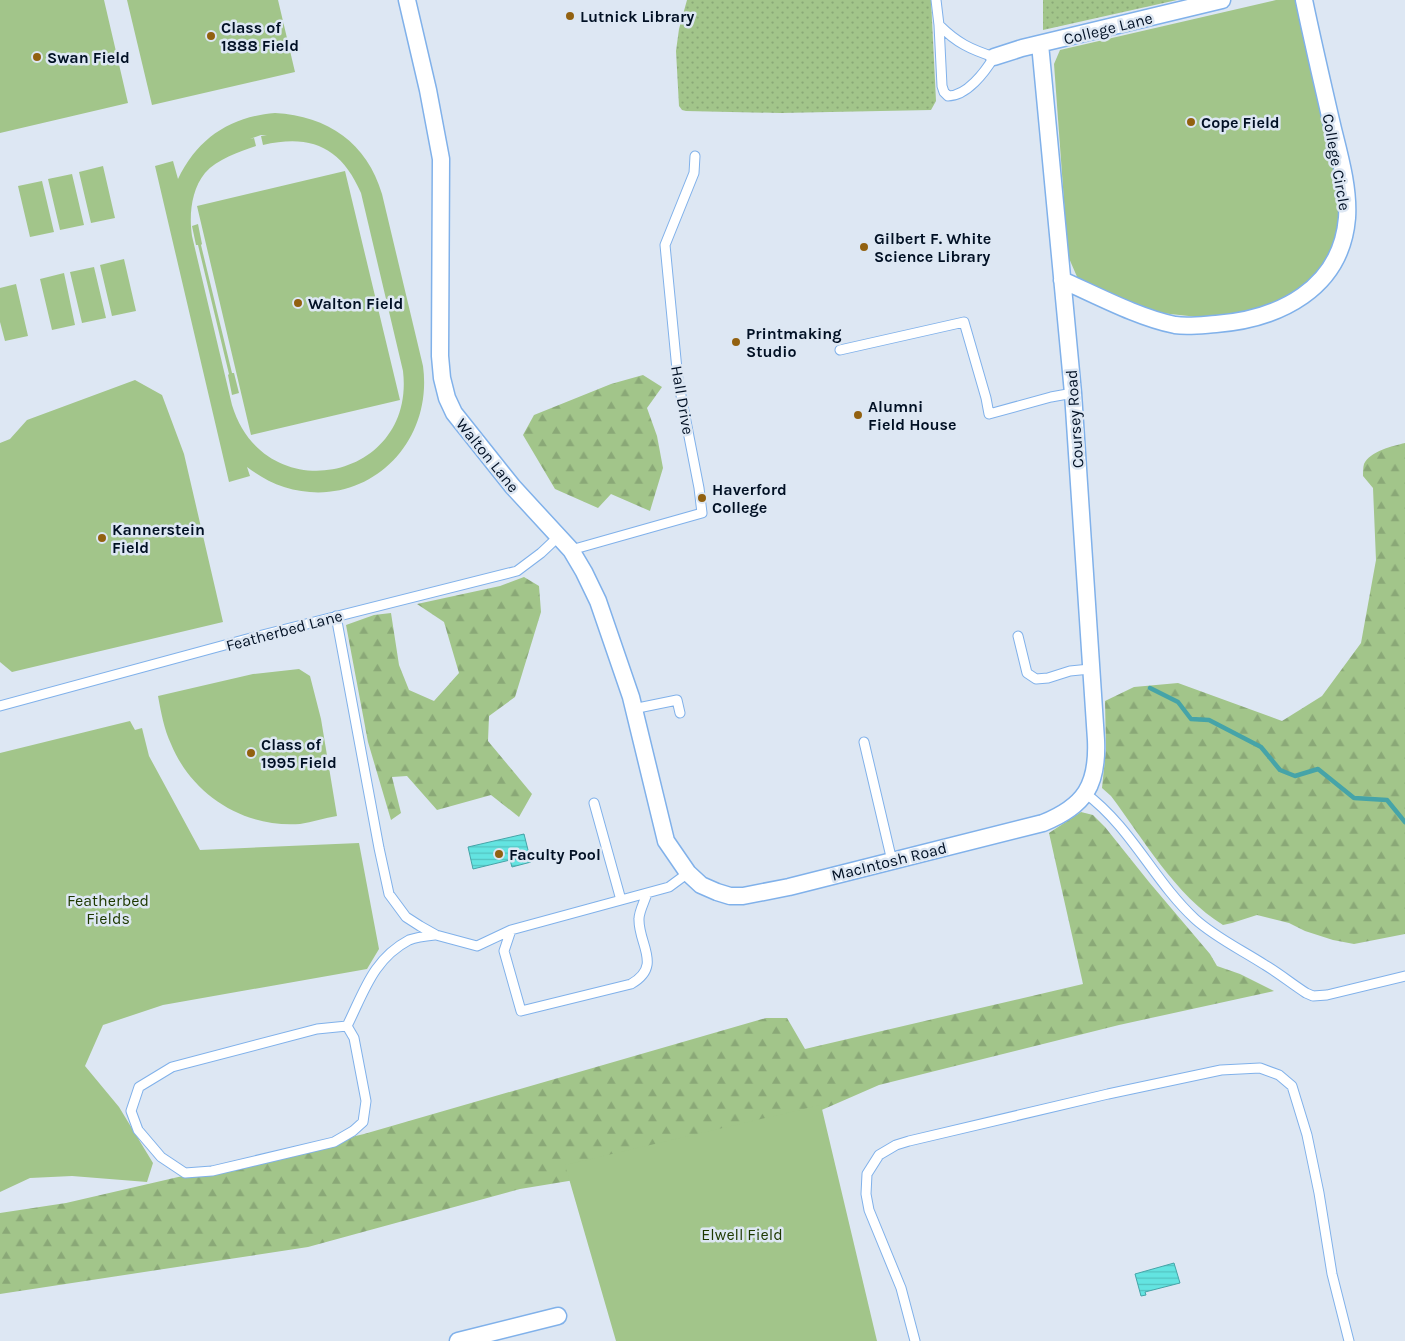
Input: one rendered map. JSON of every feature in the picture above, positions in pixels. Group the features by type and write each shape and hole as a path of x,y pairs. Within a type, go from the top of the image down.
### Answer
{"street":[{"name":"Walton Lane","path":"407,0 438,134 441,159 440,356 446,398 470,435 488,453 513,487 571,550 584,572 598,601 633,709 666,840 688,873"},
{"name":"College Lane","path":"994,57 1222,0"},
{"name":"College Circle","path":"1062,280 1155,319 1176,325 1194,326 1239,322 1261,317 1290,305 1318,285 1330,268 1339,249 1347,218 1339,157 1304,0"},
{"name":"Coursey Road","path":"1040,44 1073,393 1097,760 1093,777 1085,793"},
{"name":"MacIntosh Road","path":"688,873 701,885 730,896 744,896 789,887 1043,823 1070,810 1085,793"},
{"path":"458,1341 558,1316"}],"lane":[{"path":"936,0 940,25 942,86 948,96 958,95 988,67 994,57 963,46 940,25"},
{"name":"Hall Drive","path":"571,550 702,513 678,380 665,244 694,173 695,156"},
{"path":"840,350 964,322 989,414 1073,393"},
{"name":"Featherbed Lane","path":"0,706 336,616 517,571 558,537"},
{"path":"336,616 379,848 390,894 406,917 436,935 477,946 511,930 669,887 688,873"},
{"path":"1018,636 1027,673 1036,679 1048,678 1070,671 1090,670"},
{"path":"633,709 677,700 680,713"},
{"path":"864,742 892,860"},
{"path":"1085,793 1108,812 1166,887 1195,919 1221,939 1266,965 1306,993 1313,996 1327,995 1405,976"},
{"path":"594,803 621,900"},
{"path":"511,930 504,951 520,1011 632,984 640,979 645,971 648,958 639,919 647,893"},
{"path":"347,1026 373,971 387,955 410,939 436,935"},
{"path":"347,1026 354,1038 366,1101 362,1122 353,1131 334,1142 212,1171 184,1173 161,1157 138,1130 131,1111 139,1087 172,1067 317,1029 347,1026"},
{"path":"914,1341 901,1288 869,1210 866,1194 867,1174 879,1155 896,1145 909,1141 1108,1094 1221,1070 1260,1068 1279,1075 1292,1086 1311,1152 1332,1274 1350,1341"}],"green space":[{"name":"Swan Field","path":"0,0 104,0 128,103 0,133"},
{"name":"Class of 1888 Field","path":"127,0 278,0 295,72 152,105"},
{"path":"687,0 931,0 936,101 931,110 780,113 682,110 679,106 676,51 679,29"},
{"path":"1043,0 1177,0 1043,30"},
{"name":"Cope Field","path":"1276,0 1296,0 1339,180 1341,219 1330,254 1313,281 1281,303 1238,315 1198,317 1161,313 1118,298 1078,279 1068,256 1054,64 1060,50"},
{"path":"275,113 294,115 328,126 356,147 366,160 382,194 423,366 423,395 417,423 405,446 387,466 366,481 341,490 313,492 284,487 247,467 250,476 229,482 155,166 173,161 178,179 195,152 217,132 244,119","holes":["261,135 267,135 261,136 263,145 296,141 310,143 323,148 334,155 353,177 361,193 403,371 401,408 386,438 363,458 334,469 304,470 274,460 249,438 232,405 192,236 192,203 200,180 205,173 222,160 256,146 254,138 250,139"]},
{"path":"103,166 115,218 91,223 79,172"},
{"name":"Walton Field","path":"345,171 400,400 251,435 197,206"},
{"path":"72,174 84,225 60,230 48,179"},
{"path":"42,181 54,232 30,237 18,186"},
{"path":"198,224 201,245 232,373 234,373 239,393 232,395 229,374 192,226"},
{"path":"124,259 136,311 112,316 100,265"},
{"path":"94,267 106,318 82,323 70,272"},
{"path":"64,273 75,325 52,330 40,279"},
{"path":"16,284 28,336 5,341 0,322 0,288"},
{"path":"643,375 662,387 647,408 657,436 663,468 650,511 611,494 598,508 555,489 523,435 534,415 611,384"},
{"name":"Kannerstein Field","path":"135,380 162,395 184,454 223,622 12,672 0,662 0,443 10,439 27,420"},
{"path":"1405,443 1405,934 1354,944 1333,940 1305,931 1289,923 1257,915 1223,925 1206,913 1175,883 1111,796 1102,788 1106,749 1105,701 1134,687 1178,683 1282,721 1322,696 1361,643 1376,560 1373,488 1363,476 1364,464 1376,452"},
{"path":"524,577 539,586 541,612 515,697 489,716 488,741 532,794 519,817 491,795 437,810 407,776 392,777 401,813 391,820 368,742 346,625 374,615 391,613 399,665 409,690 434,701 459,673 444,622 417,604 500,586"},
{"name":"Class of 1995 Field","path":"299,669 310,676 321,719 337,816 300,824 279,824 240,814 222,805 206,793 192,779 180,762 163,720 158,696 253,674"},
{"name":"Featherbed Fields","path":"130,721 135,730 142,728 149,756 200,850 359,843 379,949 367,969 163,1005 103,1025 85,1066 119,1107 153,1163 147,1182 72,1176 30,1178 0,1192 0,753"},
{"path":"1081,812 1093,815 1105,827 1210,954 1217,966 1240,974 1274,991 1119,1025 879,1085 714,1157 520,1189 308,1247 0,1294 0,1213 66,1203 364,1134 766,1018 787,1018 805,1049 1083,984 1049,833"},
{"name":"Elwell Field","path":"821,1105 877,1341 616,1341 565,1165"}],"shaded area":[{"name":"Faculty Pool","path":"524,834 531,862 512,867 510,860 473,869 468,847"},
{"path":"1174,1263 1180,1283 1145,1292 1146,1295 1141,1296 1135,1274"}],"waterway":[{"path":"1150,688 1178,702 1191,719 1209,720 1261,747 1280,770 1295,776 1318,769 1354,798 1387,800 1405,822"}],"place":[{"name":"Lutnick Library","path":"570,16"},
{"name":"Class of 1888 Field","path":"211,36"},
{"name":"Swan Field","path":"37,57"},
{"name":"Cope Field","path":"1191,122"},
{"name":"Gilbert F. White Science Library","path":"864,247"},
{"name":"Walton Field","path":"298,303"},
{"name":"Printmaking Studio","path":"736,342"},
{"name":"Alumni Field House","path":"858,415"},
{"name":"Haverford College","path":"702,498"},
{"name":"Kannerstein Field","path":"102,538"},
{"name":"Class of 1995 Field","path":"251,753"},
{"name":"Faculty Pool","path":"499,854"}]}
